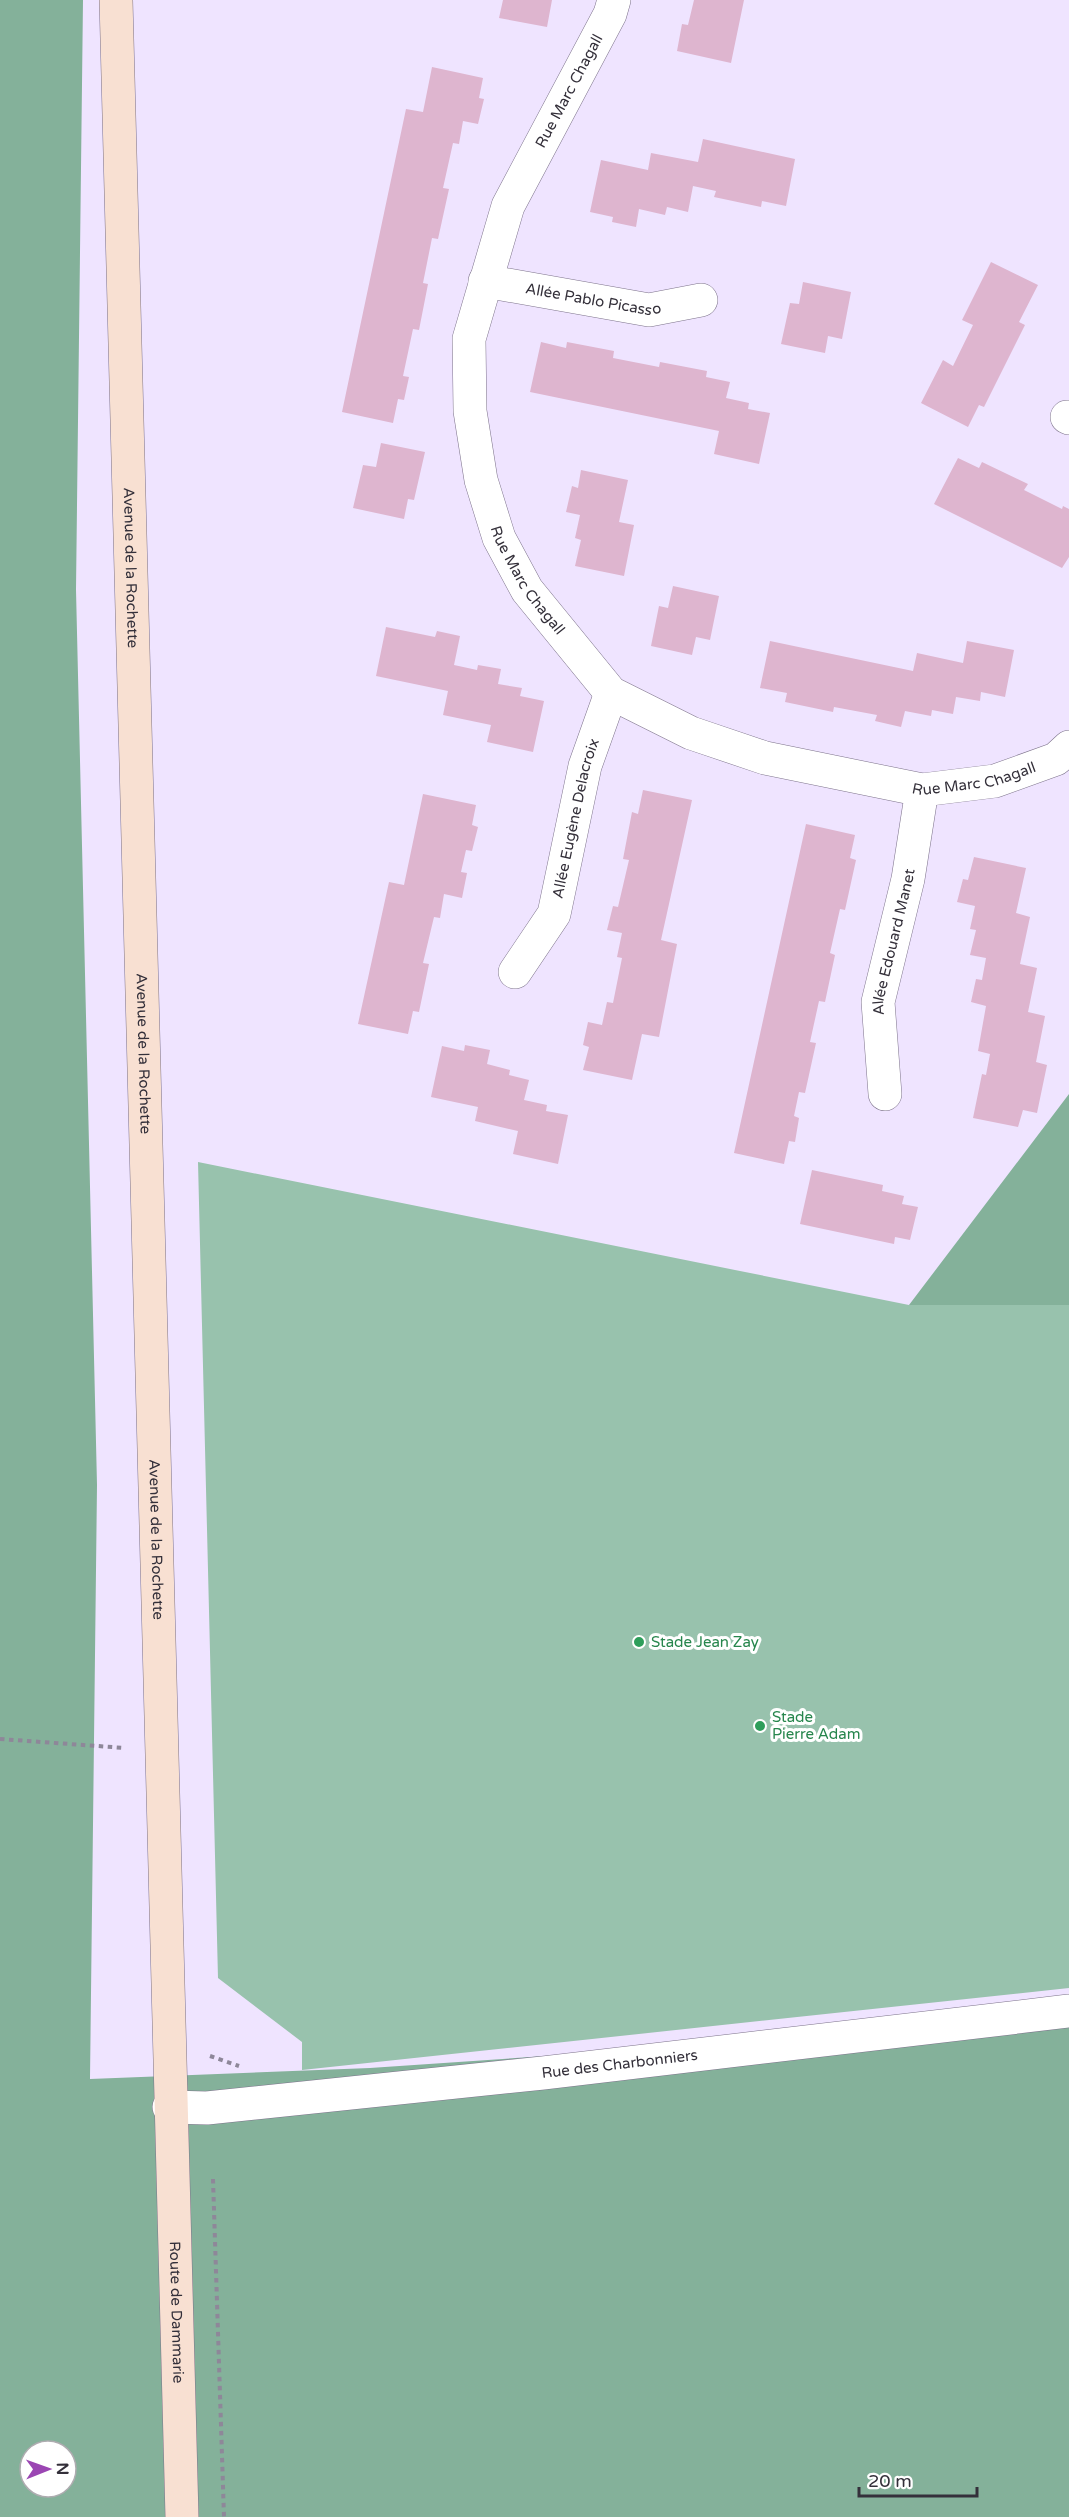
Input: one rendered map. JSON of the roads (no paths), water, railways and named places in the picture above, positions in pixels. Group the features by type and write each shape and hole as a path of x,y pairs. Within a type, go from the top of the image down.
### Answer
{"main road":[{"name":"Avenue de la Rochette","path":"116,0 170,2107"},
{"name":"Route de Dammarie","path":"170,2107 182,2517"}],"street":[{"name":"Rue Marc Chagall","path":"614,0 610,14 508,206 469,339 470,411 481,480 499,538 527,590 611,693 691,734 765,758 922,790 995,781 1056,759 1069,747"},
{"name":"Allée Pablo Picasso","path":"485,281 649,310 701,300"},
{"name":"Allée Eugène Delacroix","path":"515,972 554,914 585,766 611,693"},
{"name":"Allée Edouard Manet","path":"885,1094 878,1002 908,879 922,790"},
{"name":"Rue des Charbonniers","path":"170,2107 207,2108 543,2073 1069,2011"}],"place":[{"name":"Stade Jean Zay","path":"639,1642"},
{"name":"Stade Pierre Adam","path":"760,1726"}]}
